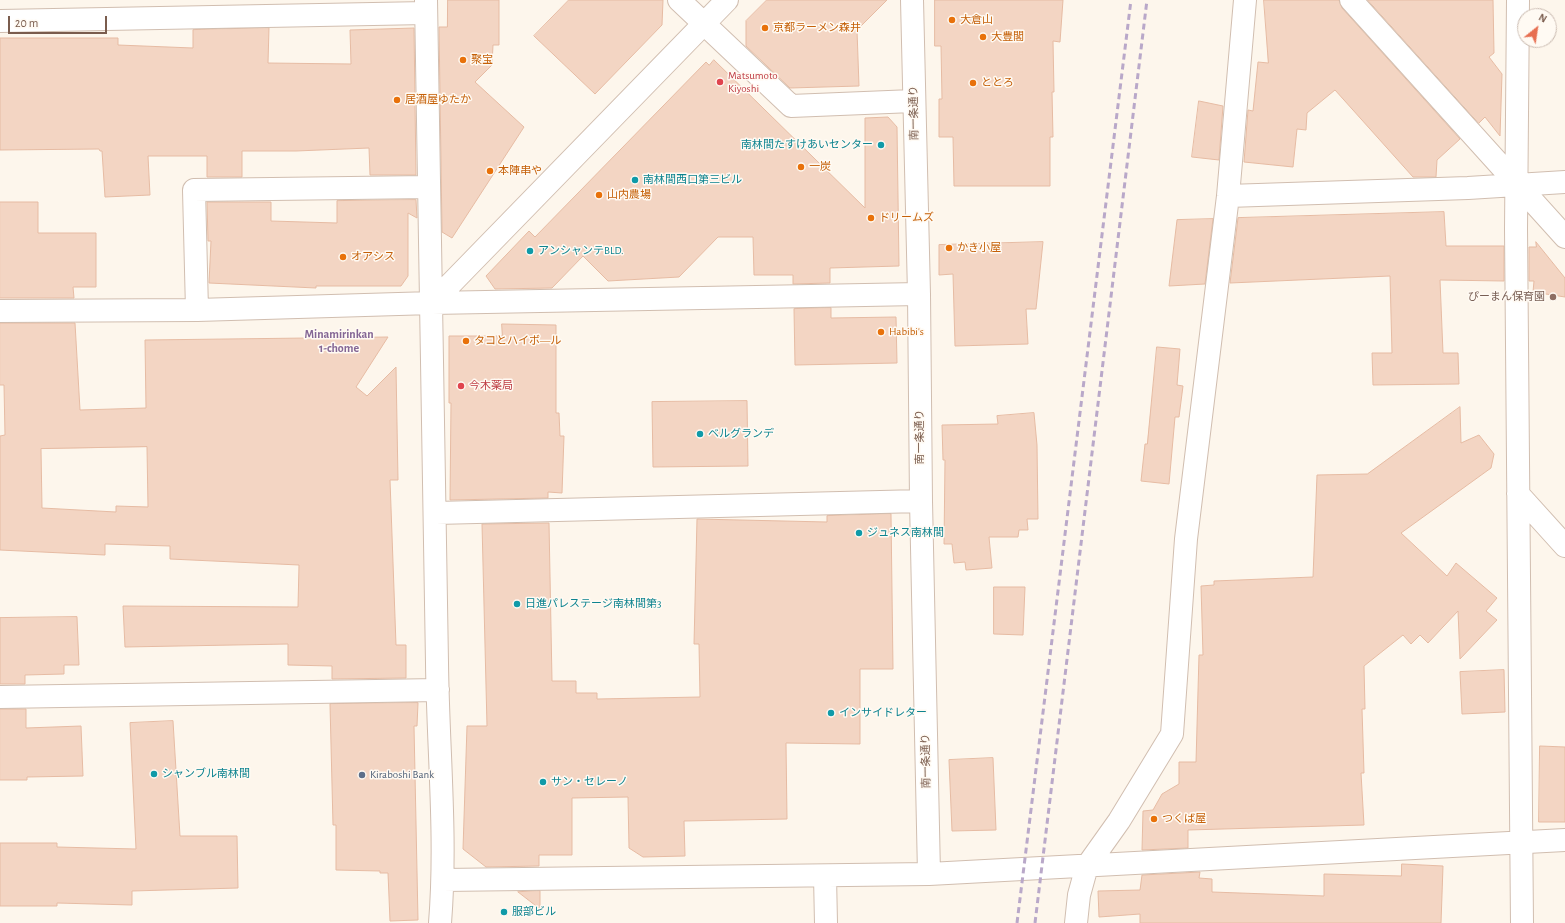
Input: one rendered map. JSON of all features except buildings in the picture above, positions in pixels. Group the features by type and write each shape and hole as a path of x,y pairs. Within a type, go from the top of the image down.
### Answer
{"street":[{"path":"679,0 791,106 913,101"},
{"path":"432,303 727,0"},
{"name":"南一条通り","path":"912,0 913,101 920,294 921,501 929,874"},
{"path":"1076,923 1079,895 1087,866 1119,821 1172,734 1186,539 1228,196 1245,0"},
{"path":"1351,0 1565,238"},
{"path":"1518,0 1518,494 1522,923"},
{"path":"0,21 426,6 428,187 432,303 438,690 443,880 440,923"},
{"path":"1228,196 1565,182"},
{"path":"197,310 194,190 428,187"},
{"path":"0,311 197,310 432,303 920,294"},
{"path":"1518,494 1565,546"},
{"path":"436,514 921,501"},
{"path":"0,697 438,690"},
{"path":"443,880 929,874 1565,840"},
{"path":"825,876 826,923"}],"railway":[{"path":"1017,923 1131,0"},
{"path":"1035,923 1147,0"}],"place":[{"name":"大倉山","path":"952,20"},
{"name":"京都ラーメン森井","path":"765,28"},
{"name":"大豊閣","path":"983,37"},
{"name":"聚宝","path":"463,60"},
{"name":"Matsumoto Kiyoshi","path":"720,82"},
{"name":"ととろ","path":"973,83"},
{"name":"居酒屋ゆたか","path":"397,100"},
{"name":"南林間たすけあいセンター","path":"881,145"},
{"name":"一炭","path":"801,167"},
{"name":"本陣串や","path":"490,171"},
{"name":"南林間西口第三ビル","path":"635,180"},
{"name":"山内農場","path":"599,195"},
{"name":"ドリームズ","path":"871,218"},
{"name":"かき小屋","path":"949,248"},
{"name":"アンシャンテBLD.","path":"530,251"},
{"name":"オアシス","path":"343,257"},
{"name":"ぴーまん保育園","path":"1553,297"},
{"name":"Habibi's","path":"881,332"},
{"name":"タコとハイボ―ル","path":"466,341"},
{"name":"今木薬局","path":"461,386"},
{"name":"ベルグランデ","path":"700,434"},
{"name":"ジュネス南林間","path":"859,533"},
{"name":"日進パレステージ南林間第3","path":"517,604"},
{"name":"インサイドレター","path":"831,713"},
{"name":"シャンブル南林間","path":"154,774"},
{"name":"Kiraboshi Bank","path":"362,775"},
{"name":"サン・セレーノ","path":"543,782"},
{"name":"つくば屋","path":"1154,819"},
{"name":"服部ビル","path":"504,912"}],"district":[{"name":"Minamirinkan 1-chome","path":"339,341"}]}
